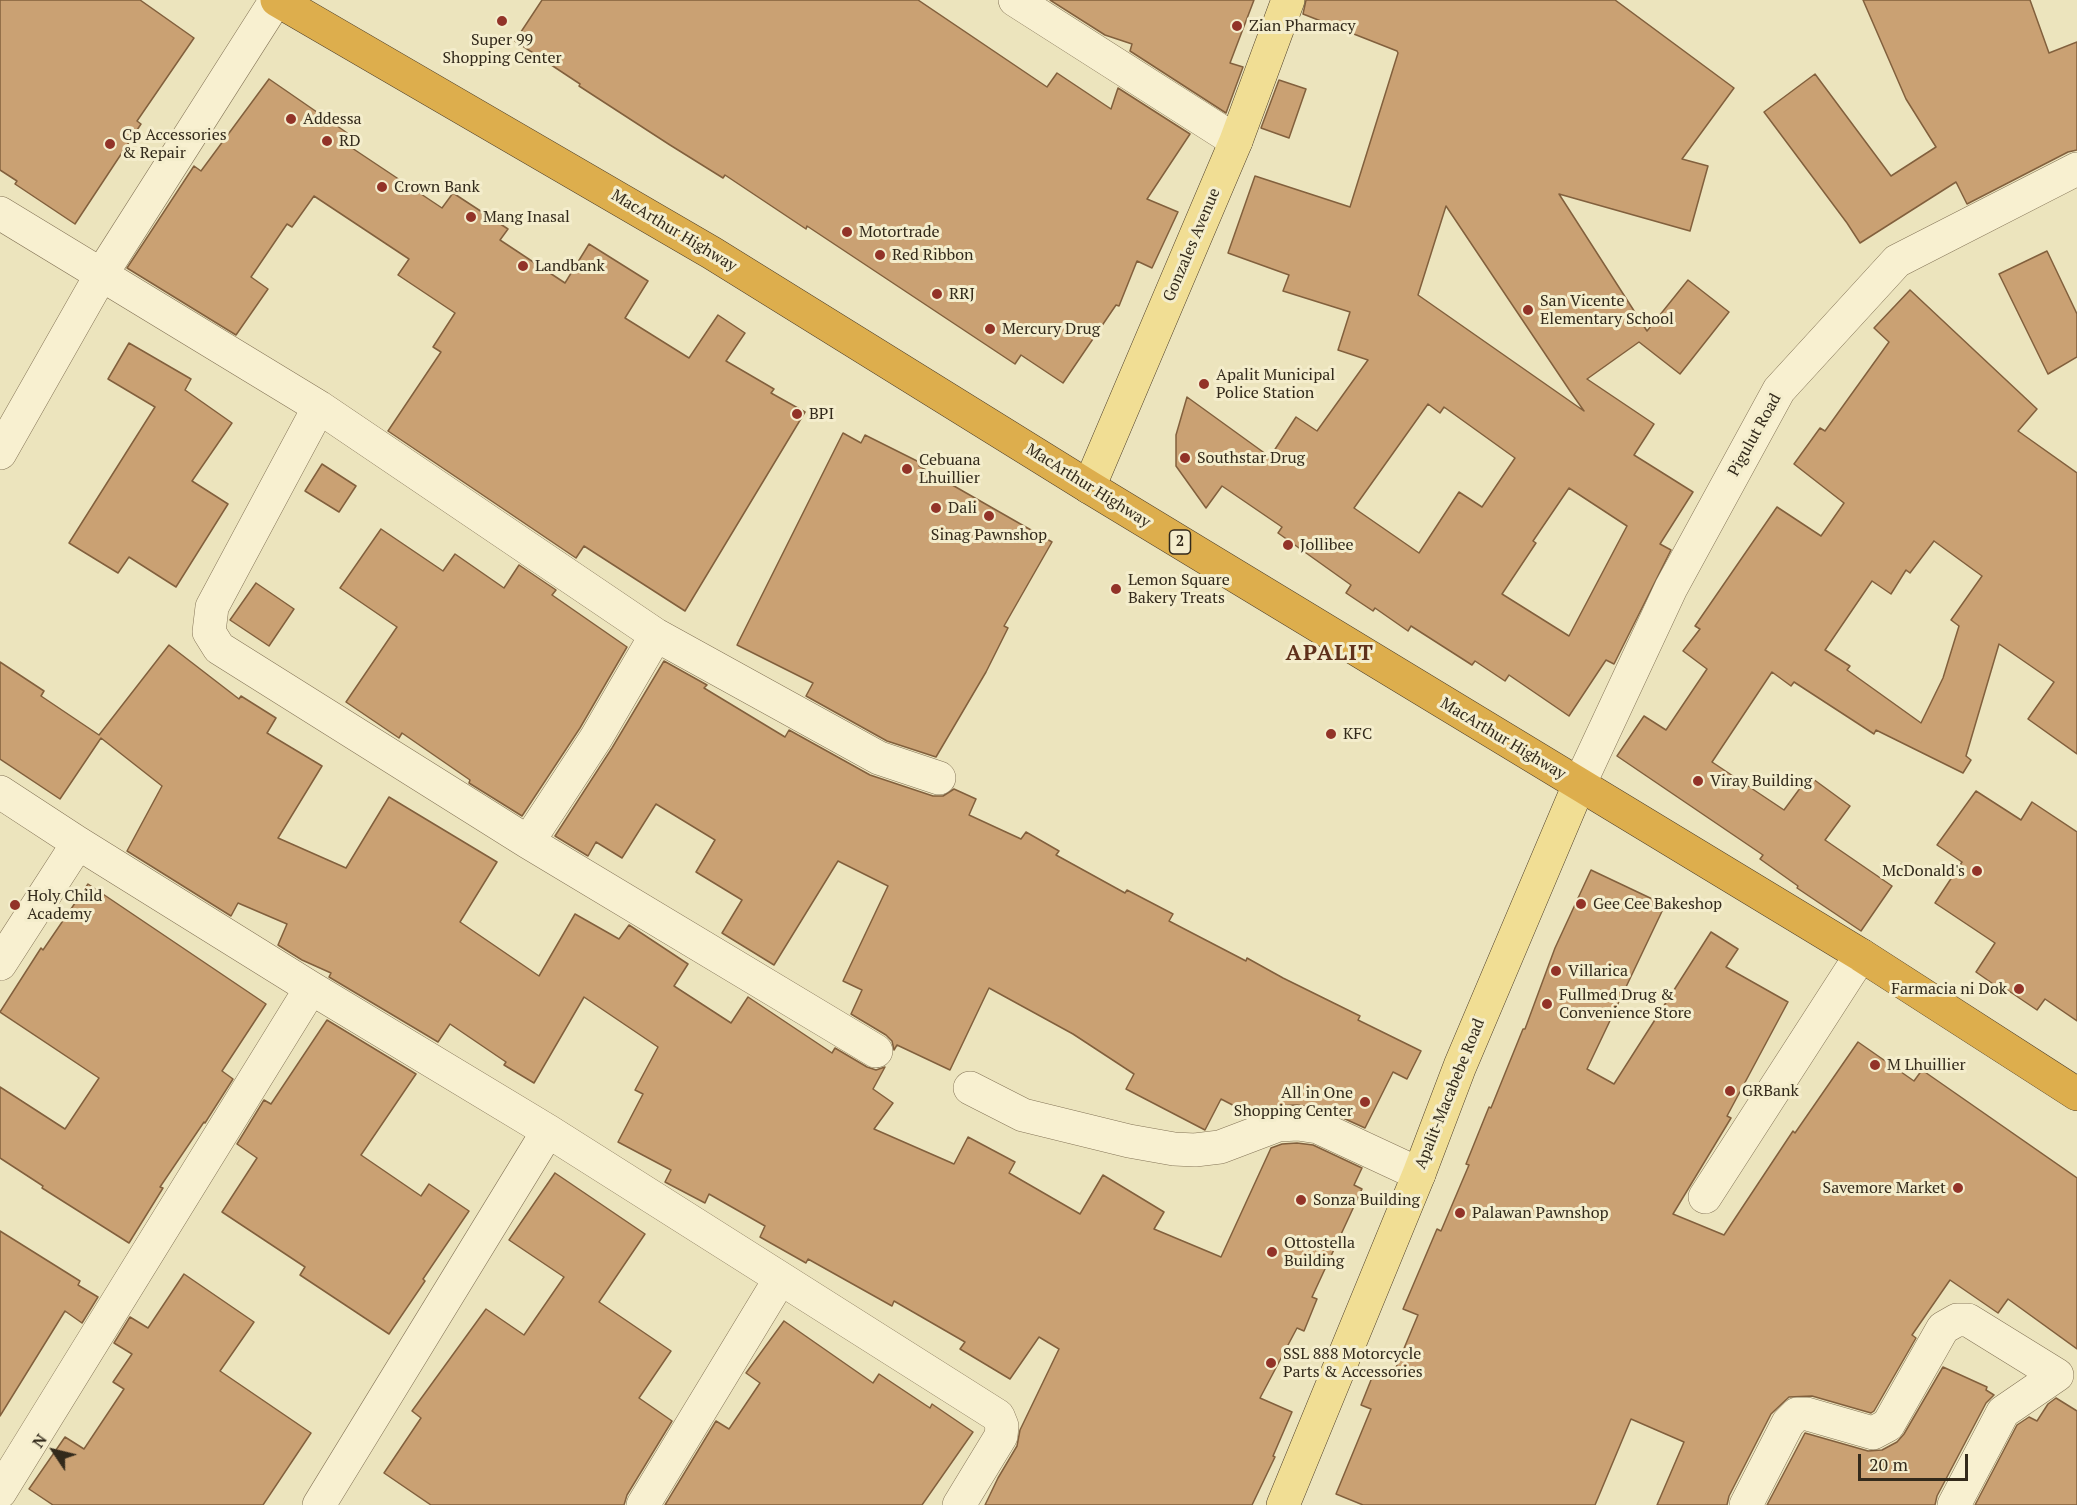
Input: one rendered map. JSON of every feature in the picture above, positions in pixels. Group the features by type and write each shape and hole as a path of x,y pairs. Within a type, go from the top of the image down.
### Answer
{"highway":[{"name":"MacArthur Highway","path":"277,0 712,253 1089,487 1861,955 2077,1094"}],"main road":[{"name":"Gonzales Avenue","path":"1089,487 1236,141 1288,0"},
{"name":"Apalit-Macabebe Road","path":"1283,1505 1419,1174 1460,1066 1579,785"}],"street":[{"path":"0,453 101,275 277,0"},
{"path":"1015,0 1236,141"},
{"name":"Pigulut Road","path":"1579,785 1671,588 1779,390 1897,261 2077,169"},
{"path":"0,213 319,407 656,635 879,758 939,778"},
{"path":"319,407 212,606 209,632 219,648 528,842 876,1051"},
{"path":"528,842 596,738 656,635"},
{"path":"0,792 311,988 548,1131 999,1416 1002,1426 1001,1436 959,1505"},
{"path":"0,964 78,843"},
{"path":"1705,1197 1861,955"},
{"path":"0,1492 311,988"},
{"path":"970,1088 1023,1115 1129,1141 1174,1149 1195,1150 1220,1147 1278,1125 1308,1125 1318,1127 1419,1174"},
{"path":"319,1505 548,1131"},
{"path":"643,1505 780,1279"},
{"path":"1746,1505 1788,1423 1797,1414 1808,1414 1874,1433 1888,1425 1943,1328 1957,1320 1968,1320 2067,1369 2003,1412 1954,1505"},
{"path":"0,1499 10,1505"}],"building":[{"path":"0,0 140,0 194,38 137,121 141,124 75,224 15,184 17,181 0,170"},
{"path":"542,0 918,0 1047,87 1057,73 1111,109 1118,88 1190,134 1147,199 1178,212 1152,268 1137,261 1119,306 1116,305 1063,383 1021,355 1015,364 807,226 806,229 725,175 723,178 670,145 515,41"},
{"path":"1050,0 1254,0 1230,63 1243,67 1226,113 1130,51 1132,44 1105,35"},
{"path":"1306,0 1615,0 1734,88 1682,159 1708,166 1690,231 1559,194 1647,331 1688,280 1729,312 1680,374 1639,342 1587,379 1654,424 1634,455 1693,492 1660,544 1671,550 1614,664 1606,660 1569,716 1509,675 1505,681 1475,661 1472,665 1411,626 1408,631 1375,608 1373,611 1346,593 1351,585 1278,533 1282,527 1222,486 1206,508 1176,466 1176,435 1187,397 1270,457 1296,417 1317,431 1368,360 1338,350 1350,312 1283,291 1289,275 1228,253 1255,176 1350,207 1398,53 1303,14","holes":["1446,206 1570,391 1584,411 1418,295","1428,404 1440,413 1444,407 1515,458 1482,507 1459,492 1419,553 1354,508","1569,488 1627,526 1569,636 1502,594 1536,543 1533,541"]},
{"path":"1863,0 2030,0 2049,53 2077,42 2077,150 2068,152 1967,204 1956,182 1860,243 1764,112 1815,74 1891,176 1936,147 1906,99"},
{"path":"269,79 356,139 349,146 442,208 453,193 508,229 500,240 565,283 589,244 648,281 625,318 689,358 718,315 745,333 726,361 774,389 771,393 805,412 685,611 584,546 576,558 388,431 441,352 433,347 455,313 398,275 409,259 314,196 292,227 287,224 251,277 268,289 236,335 127,268 194,166 201,171"},
{"path":"1279,80 1306,89 1289,138 1261,128"},
{"path":"2047,251 2077,314 2077,357 2048,374 1999,274"},
{"path":"1910,290 2037,409 2018,431 2077,473 2077,754 2028,719 2054,682 1999,644 1966,756 1971,760 1963,773 1876,730 1874,734 1794,682 1791,686 1772,672 1712,762 1784,810 1809,776 1850,806 1825,840 1892,886 1861,931 1797,888 1798,886 1760,859 1763,855 1617,756 1644,716 1666,730 1707,669 1683,651 1700,629 1695,626 1777,507 1821,536 1844,503 1794,464 1820,428 1825,431 1889,342 1874,328","holes":["1934,541 1982,576 1951,620 1959,626 1943,678 1921,723 1847,670 1850,666 1825,650 1872,581 1891,594 1906,570 1910,573"]},
{"path":"129,343 191,379 185,390 232,423 192,481 228,504 176,587 129,557 118,573 69,543 155,407 108,379"},
{"path":"843,433 861,443 865,435 921,463 919,466 1052,542 1004,626 1008,628 986,672 936,757 887,741 806,696 813,683 737,645"},
{"path":"322,464 356,486 339,512 305,491"},
{"path":"381,529 443,571 455,554 504,588 519,565 556,590 552,595 627,647 580,728 522,816 469,783 470,780 402,733 399,738 346,702 397,627 340,588"},
{"path":"256,583 294,609 269,646 230,620"},
{"path":"169,645 239,699 241,696 276,718 267,733 322,766 278,838 346,868 389,797 497,862 460,922 539,976 575,914 619,939 629,925 688,964 674,986 731,1023 748,997 832,1053 835,1048 867,1067 876,1070 885,1067 873,1089 893,1103 874,1129 954,1164 968,1137 1015,1162 1009,1173 1080,1214 1103,1175 1164,1212 1154,1229 1221,1257 1271,1148 1282,1144 1313,1145 1362,1168 1354,1185 1362,1189 1312,1297 1317,1299 1304,1331 1297,1328 1260,1398 1292,1412 1273,1456 1275,1457 1252,1505 985,1505 1017,1446 1020,1430 1059,1349 1039,1337 1010,1379 960,1349 965,1342 894,1301 892,1306 808,1259 806,1263 760,1237 765,1226 709,1194 705,1203 665,1182 671,1170 618,1142 643,1094 635,1090 658,1047 584,997 534,1083 504,1065 506,1062 450,1024 438,1042 329,977 331,973 302,960 278,945 287,924 238,903 231,916 127,851 162,786 101,738 60,799 0,759 0,662 44,691 41,696 99,735"},
{"path":"664,661 707,685 704,688 785,737 789,730 870,775 933,796 943,796 954,789 976,799 969,815 1021,839 1026,832 1059,851 1056,855 1125,893 1127,890 1173,914 1169,921 1360,1016 1358,1020 1421,1051 1407,1079 1393,1072 1365,1128 1321,1108 1297,1105 1277,1106 1252,1115 1221,1099 1205,1130 1126,1089 1134,1074 1073,1034 989,988 950,1070 897,1045 894,1050 892,1041 886,1035 851,1014 862,990 843,981 888,886 838,861 774,965 722,933 742,900 696,872 715,840 656,804 622,858 596,842 588,856 555,836 612,748"},
{"path":"1976,791 2021,820 2032,802 2077,832 2077,1021 2045,999 2037,1010 1976,972 1995,943 1935,903 1962,862 1937,845"},
{"path":"1591,870 1665,905 1587,1069 1614,1084 1711,932 1738,949 1726,967 1788,1002 1727,1116 1731,1118 1673,1214 1724,1235 1793,1131 1795,1133 1858,1042 1914,1081 1922,1070 2077,1178 2077,1349 2008,1299 1998,1313 1950,1280 1912,1335 1916,1338 1874,1411 1871,1413 1812,1396 1789,1397 1771,1414 1729,1496 1727,1505 1657,1505 1684,1442 1631,1419 1595,1505 1363,1505 1336,1494 1371,1409 1361,1405 1375,1370 1392,1377 1418,1315 1403,1309 1437,1229 1441,1231 1469,1165 1466,1164 1489,1107 1491,1108 1523,1029 1525,1029 1555,948"},
{"path":"88,884 266,1004 222,1071 233,1079 160,1187 163,1188 129,1243 42,1188 43,1186 0,1158 0,1087 65,1129 99,1078 0,1012 41,948 43,950"},
{"path":"327,1020 416,1074 361,1155 421,1196 429,1184 469,1211 389,1334 300,1275 305,1267 222,1212 257,1158 237,1144 264,1100 271,1104"},
{"path":"555,1173 645,1234 599,1302 671,1351 639,1398 672,1421 627,1495 624,1505 431,1505 384,1473 421,1418 412,1411 486,1309 524,1335 564,1277 509,1240"},
{"path":"0,1231 80,1281 78,1285 98,1297 82,1323 65,1311 0,1416"},
{"path":"184,1274 254,1322 220,1371 311,1433 263,1505 53,1505 29,1489 65,1437 84,1449 124,1389 113,1382 132,1354 114,1343 130,1317 148,1328"},
{"path":"784,1321 873,1383 879,1374 930,1408 932,1404 973,1432 922,1505 665,1505 716,1421 729,1429 760,1383 746,1373"},
{"path":"1943,1367 1987,1387 1986,1390 1994,1395 1986,1403 1937,1496 1935,1505 1767,1505 1805,1433 1868,1451 1882,1450 1897,1442 1904,1434"},
{"path":"2056,1398 2077,1411 2077,1505 1975,1505 2017,1425 2029,1417 2037,1421 2048,1404"}],"place":[{"name":"Super 99 Shopping Center","path":"502,21"},
{"name":"Zian Pharmacy","path":"1237,26"},
{"name":"Addessa","path":"291,119"},
{"name":"RD","path":"327,141"},
{"name":"Cp Accessories & Repair","path":"110,144"},
{"name":"Crown Bank","path":"382,187"},
{"name":"Mang Inasal","path":"471,217"},
{"name":"Motortrade","path":"847,232"},
{"name":"Red Ribbon","path":"880,255"},
{"name":"Landbank","path":"523,266"},
{"name":"RRJ","path":"937,294"},
{"name":"San Vicente Elementary School","path":"1528,310"},
{"name":"Mercury Drug","path":"990,329"},
{"name":"Apalit Municipal Police Station","path":"1204,384"},
{"name":"BPI","path":"797,414"},
{"name":"Southstar Drug","path":"1185,458"},
{"name":"Cebuana Lhuillier","path":"907,469"},
{"name":"Dali","path":"936,508"},
{"name":"Sinag Pawnshop","path":"989,516"},
{"name":"Jollibee","path":"1288,545"},
{"name":"Lemon Square Bakery Treats","path":"1116,589"},
{"name":"KFC","path":"1331,734"},
{"name":"Viray Building","path":"1698,781"},
{"name":"McDonald's","path":"1977,871"},
{"name":"Gee Cee Bakeshop","path":"1581,904"},
{"name":"Holy Child Academy","path":"15,905"},
{"name":"Villarica","path":"1556,971"},
{"name":"Farmacia ni Dok","path":"2019,989"},
{"name":"Fullmed Drug & Convenience Store","path":"1547,1004"},
{"name":"M Lhuillier","path":"1875,1065"},
{"name":"GRBank","path":"1730,1091"},
{"name":"All in One Shopping Center","path":"1365,1102"},
{"name":"Savemore Market","path":"1958,1188"},
{"name":"Sonza Building","path":"1301,1200"},
{"name":"Palawan Pawnshop","path":"1460,1213"},
{"name":"Ottostella Building","path":"1272,1252"},
{"name":"SSL 888 Motorcycle Parts & Accessories","path":"1271,1363"}],"district":[{"name":"APALIT","path":"1330,654"}]}
